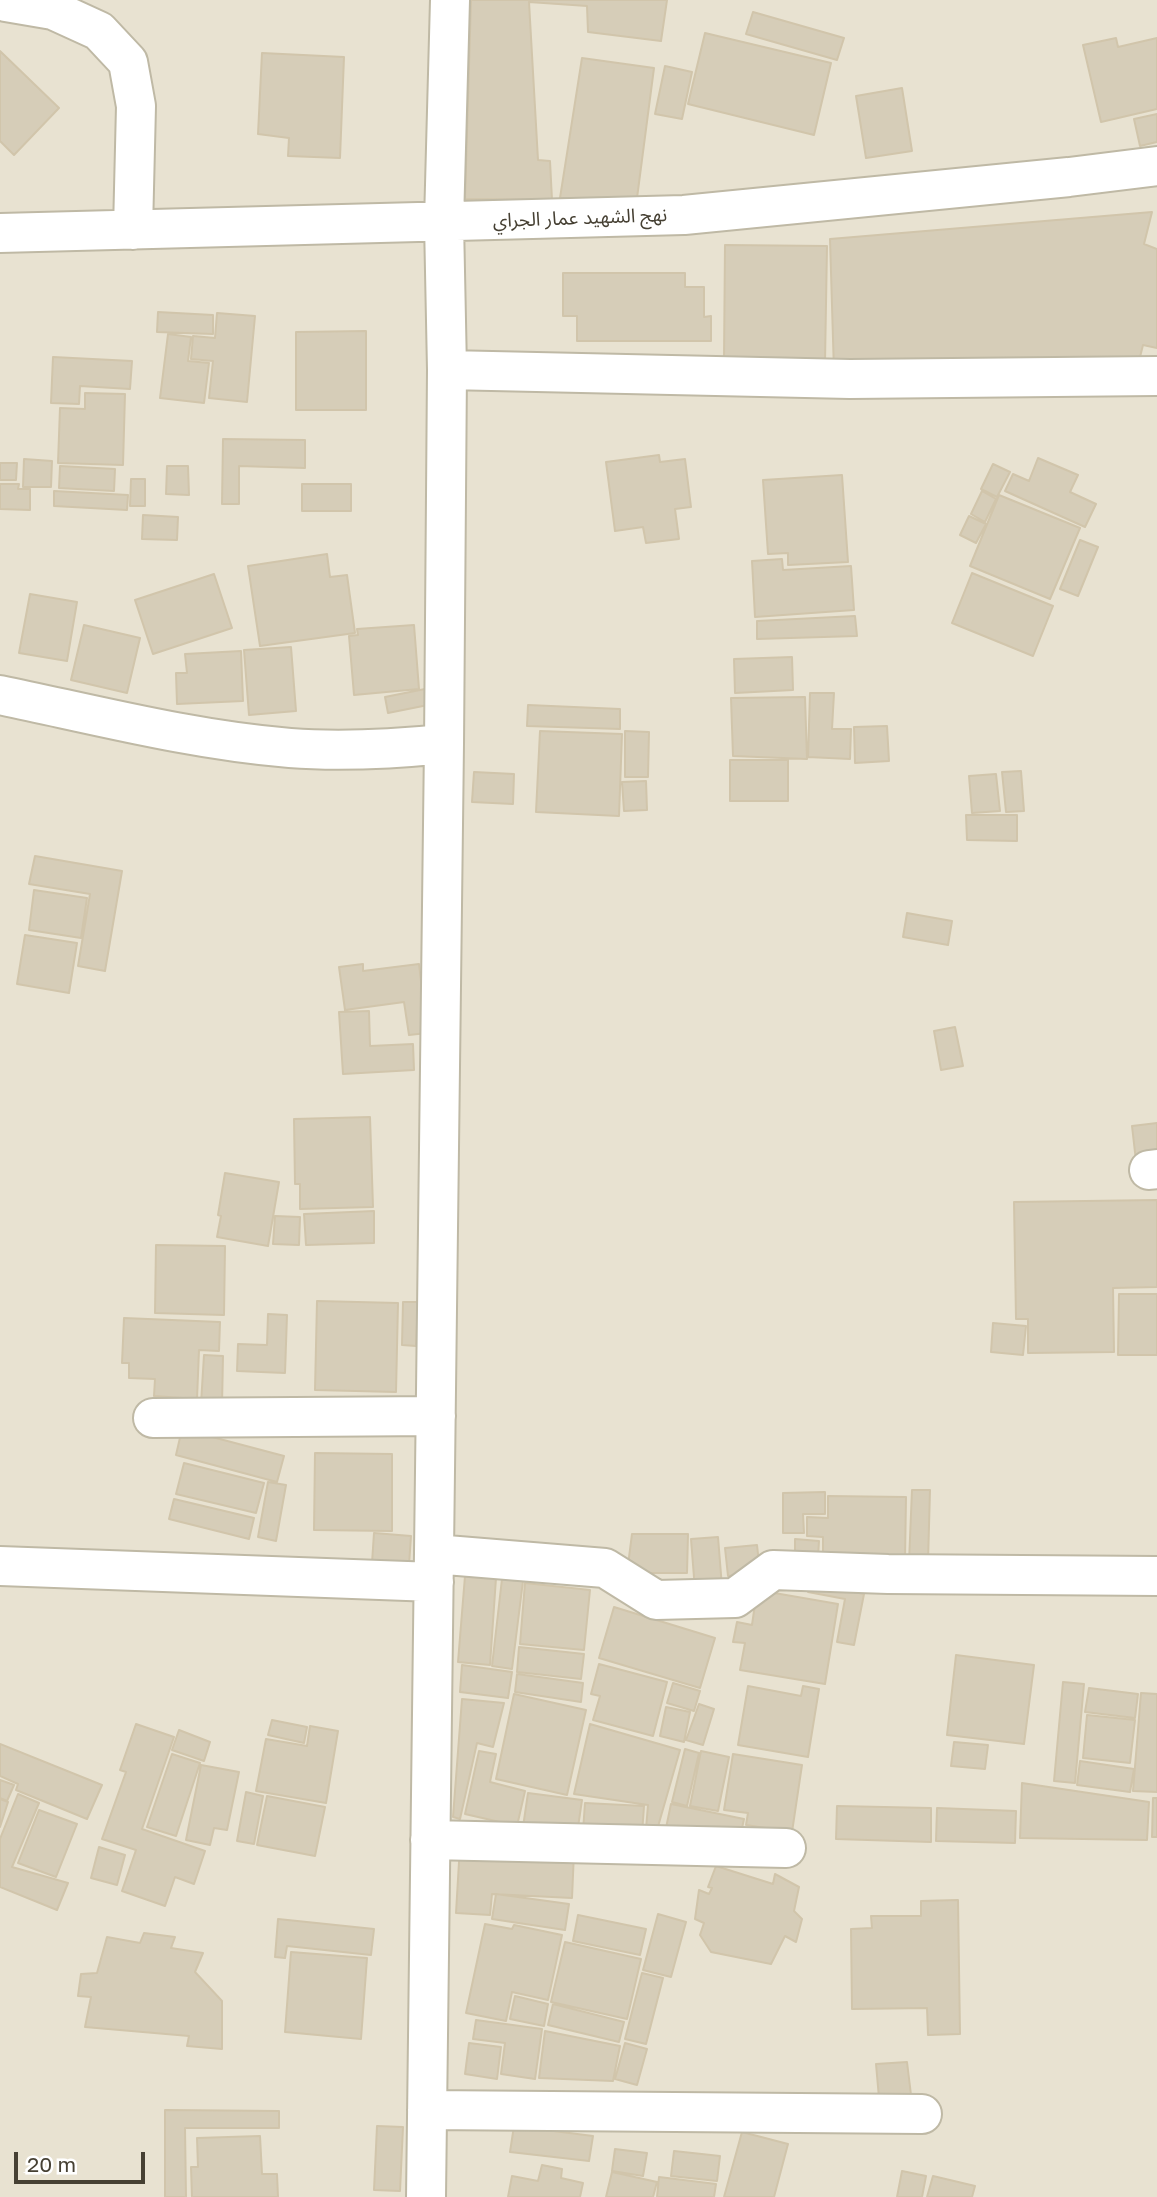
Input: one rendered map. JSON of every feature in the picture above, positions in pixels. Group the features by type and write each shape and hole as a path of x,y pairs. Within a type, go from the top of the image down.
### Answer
{"street":[{"path":"426,2197 444,744 447,370 444,222 450,0"},
{"path":"6,2 53,10 99,31 128,62 136,106 133,230"},
{"name":"نهج الشهيد عمار الجراي","path":"0,233 684,215 1157,166"},
{"path":"447,370 850,379 1157,376"},
{"path":"0,695 217,739 290,748 379,751 444,744"},
{"path":"153,1418 436,1416"},
{"path":"0,1566 605,1568 656,1600 735,1598 773,1570 888,1574 1157,1576"},
{"path":"430,1840 786,1848"},
{"path":"427,2110 922,2114"}],"shaded area":[{"path":"0,0 1157,0 1157,2197 0,2197"}],"building":[{"path":"471,0 667,0 661,41 588,32 587,6 529,2 538,160 550,161 552,200 465,199"},
{"path":"753,12 844,38 837,60 746,34"},
{"path":"705,33 831,63 814,135 688,104"},
{"path":"1116,38 1118,47 1157,38 1157,109 1101,122 1083,45"},
{"path":"0,51 59,108 14,155 0,141"},
{"path":"262,53 344,57 340,158 288,156 289,138 258,134"},
{"path":"582,58 654,68 637,198 560,198"},
{"path":"665,66 692,72 682,119 655,114"},
{"path":"902,88 912,151 866,158 856,96"},
{"path":"1157,114 1157,142 1140,146 1134,119"},
{"path":"1152,212 1144,244 1157,249 1157,348 1143,345 1137,369 834,372 830,239"},
{"path":"725,245 827,246 825,362 724,360"},
{"path":"563,273 685,273 685,287 704,287 704,317 711,316 711,341 577,341 577,316 563,316"},
{"path":"158,312 213,315 213,334 157,332"},
{"path":"217,313 255,316 247,402 209,398 213,361 191,359 193,336 215,338"},
{"path":"366,331 366,410 296,410 296,332"},
{"path":"168,334 191,337 188,361 209,363 204,403 160,398"},
{"path":"53,357 132,361 130,389 80,386 79,404 51,403"},
{"path":"85,393 125,394 123,465 58,463 60,408 85,409"},
{"path":"223,439 305,440 305,468 239,466 239,504 222,504"},
{"path":"659,455 660,462 685,459 691,507 675,509 679,539 646,543 643,527 615,531 606,462"},
{"path":"1038,458 1078,475 1070,492 1096,504 1085,527 1005,491 1013,474 1029,481"},
{"path":"24,459 52,461 51,487 23,487"},
{"path":"0,463 17,463 16,480 0,480"},
{"path":"993,464 1010,472 997,497 981,489"},
{"path":"60,466 115,469 114,491 59,488"},
{"path":"167,466 188,466 189,495 166,494"},
{"path":"842,475 848,562 788,565 788,553 768,554 763,480"},
{"path":"131,479 145,479 145,506 130,506"},
{"path":"0,484 19,484 18,489 30,489 30,510 0,509"},
{"path":"302,484 351,484 351,511 302,511"},
{"path":"54,491 128,495 127,510 54,506"},
{"path":"982,491 996,499 985,522 971,514"},
{"path":"999,495 1080,528 1050,599 970,566"},
{"path":"143,515 178,517 177,540 142,539"},
{"path":"969,516 986,524 976,543 960,535"},
{"path":"1080,540 1098,547 1078,596 1060,589"},
{"path":"327,554 330,577 347,575 355,633 260,646 248,566"},
{"path":"782,559 783,570 851,566 854,610 755,617 752,561"},
{"path":"972,573 1053,606 1033,656 952,623"},
{"path":"214,574 232,628 153,654 135,600"},
{"path":"30,594 77,602 67,661 19,653"},
{"path":"855,616 857,636 757,639 757,621"},
{"path":"84,625 140,638 127,693 71,680"},
{"path":"414,625 419,689 354,695 349,636 358,635 357,629"},
{"path":"291,647 296,711 249,715 244,650"},
{"path":"241,651 243,701 177,704 176,673 187,673 185,654"},
{"path":"792,657 793,690 735,693 734,659"},
{"path":"425,689 428,705 388,713 385,697"},
{"path":"810,693 834,693 832,729 851,729 850,759 808,757"},
{"path":"805,697 807,759 733,756 731,698"},
{"path":"528,705 620,709 620,729 527,726"},
{"path":"887,726 889,761 855,763 854,727"},
{"path":"540,731 622,734 619,816 536,812"},
{"path":"625,731 649,732 648,777 625,777"},
{"path":"730,760 788,760 788,801 730,801"},
{"path":"1021,771 1024,811 1006,812 1002,772"},
{"path":"474,772 514,774 513,804 472,802"},
{"path":"996,774 1000,811 972,813 969,776"},
{"path":"646,781 647,810 624,811 622,782"},
{"path":"966,815 1017,815 1017,841 967,840"},
{"path":"35,856 122,871 105,971 78,966 90,894 29,884"},
{"path":"34,890 87,898 81,938 29,930"},
{"path":"907,913 952,921 948,945 903,937"},
{"path":"25,935 77,943 69,993 17,984"},
{"path":"363,964 363,971 419,964 427,1033 409,1035 404,1002 345,1010 339,967"},
{"path":"369,1011 370,1046 413,1044 414,1070 343,1074 339,1012"},
{"path":"955,1027 963,1066 941,1070 934,1031"},
{"path":"370,1117 373,1207 300,1209 300,1184 295,1184 294,1119"},
{"path":"1157,1123 1157,1158 1136,1161 1132,1126"},
{"path":"225,1173 279,1182 268,1246 217,1237"},
{"path":"1157,1200 1157,1287 1113,1288 1114,1352 1028,1353 1028,1319 1016,1319 1014,1202"},
{"path":"374,1211 374,1243 306,1245 304,1214"},
{"path":"275,1216 300,1217 299,1245 273,1244"},
{"path":"156,1245 225,1246 224,1315 155,1313"},
{"path":"1119,1294 1157,1294 1157,1355 1118,1355"},
{"path":"317,1301 398,1303 396,1392 315,1390"},
{"path":"403,1302 418,1302 416,1346 402,1345"},
{"path":"268,1314 287,1315 285,1373 237,1371 238,1344 267,1345"},
{"path":"124,1318 220,1322 219,1351 199,1350 197,1399 154,1396 155,1379 129,1378 129,1363 122,1363"},
{"path":"993,1323 1026,1326 1023,1355 991,1352"},
{"path":"204,1355 223,1356 222,1405 201,1404"},
{"path":"182,1429 284,1456 277,1482 176,1455"},
{"path":"315,1453 392,1454 392,1531 314,1530"},
{"path":"184,1463 264,1483 256,1513 176,1494"},
{"path":"268,1482 286,1485 276,1541 258,1537"},
{"path":"912,1490 930,1490 928,1562 909,1562"},
{"path":"825,1492 825,1514 803,1514 804,1533 783,1533 783,1493"},
{"path":"828,1496 906,1497 905,1560 823,1558 823,1537 807,1536 807,1517 828,1518"},
{"path":"174,1499 254,1518 249,1539 169,1519"},
{"path":"374,1533 411,1536 409,1565 372,1563"},
{"path":"632,1534 688,1534 687,1573 627,1573"},
{"path":"718,1537 722,1587 695,1590 691,1539"},
{"path":"795,1539 819,1541 818,1557 795,1555"},
{"path":"757,1545 760,1572 728,1576 725,1548"},
{"path":"465,1576 496,1578 490,1665 458,1662"},
{"path":"502,1579 523,1581 512,1669 492,1666"},
{"path":"525,1583 590,1590 584,1650 520,1644"},
{"path":"810,1583 864,1594 854,1645 837,1642 845,1599 808,1592"},
{"path":"757,1590 838,1604 825,1684 740,1670 745,1643 733,1642 737,1622 752,1625"},
{"path":"614,1607 715,1638 700,1688 599,1658"},
{"path":"519,1647 584,1654 581,1679 517,1672"},
{"path":"956,1655 1034,1665 1024,1744 947,1735"},
{"path":"599,1664 667,1682 653,1736 593,1720 600,1696 591,1694"},
{"path":"462,1665 512,1672 508,1698 460,1692"},
{"path":"517,1674 583,1683 581,1702 515,1692"},
{"path":"1063,1682 1084,1684 1075,1783 1054,1781"},
{"path":"673,1683 700,1691 694,1711 667,1703"},
{"path":"748,1686 801,1696 803,1686 819,1689 808,1757 738,1745"},
{"path":"1089,1688 1138,1694 1135,1718 1085,1712"},
{"path":"1141,1693 1157,1694 1157,1792 1133,1791"},
{"path":"514,1694 586,1710 567,1795 496,1779"},
{"path":"462,1699 504,1703 493,1747 477,1743 460,1819 453,1817"},
{"path":"699,1704 714,1709 703,1745 686,1740"},
{"path":"666,1707 690,1712 684,1742 660,1736"},
{"path":"1087,1715 1135,1720 1130,1763 1083,1758"},
{"path":"272,1720 307,1727 304,1743 268,1735"},
{"path":"136,1724 174,1737 142,1829 205,1851 194,1884 175,1877 165,1906 122,1891 136,1850 102,1839 126,1772 120,1770"},
{"path":"590,1724 680,1750 657,1830 646,1829 648,1805 574,1794"},
{"path":"310,1726 338,1731 326,1803 256,1791 266,1739 307,1746"},
{"path":"179,1730 210,1742 204,1761 172,1750"},
{"path":"954,1742 988,1745 985,1769 951,1766"},
{"path":"0,1744 102,1785 87,1819 16,1790 18,1784 0,1776"},
{"path":"685,1749 699,1753 687,1806 672,1802"},
{"path":"479,1751 496,1754 490,1782 525,1791 517,1826 465,1814"},
{"path":"701,1751 729,1757 718,1811 690,1806"},
{"path":"172,1754 200,1763 176,1836 147,1827"},
{"path":"733,1754 802,1765 792,1832 746,1825 748,1813 724,1810"},
{"path":"1080,1761 1134,1769 1130,1792 1077,1785"},
{"path":"201,1765 239,1772 227,1830 214,1828 210,1845 186,1840"},
{"path":"0,1780 14,1785 7,1801 0,1798"},
{"path":"1022,1783 1149,1802 1147,1840 1020,1838"},
{"path":"246,1792 263,1796 254,1844 237,1841"},
{"path":"528,1793 582,1800 577,1834 523,1827"},
{"path":"18,1794 39,1803 12,1867 68,1883 57,1910 0,1887 0,1839"},
{"path":"267,1796 325,1807 315,1856 257,1845"},
{"path":"1153,1798 1157,1798 1157,1837 1152,1837"},
{"path":"0,1799 8,1802 0,1827"},
{"path":"585,1803 644,1806 642,1834 583,1831"},
{"path":"671,1804 744,1819 739,1842 666,1828"},
{"path":"837,1806 931,1808 931,1842 836,1839"},
{"path":"937,1808 1016,1811 1015,1843 936,1841"},
{"path":"39,1810 77,1824 56,1877 18,1863"},
{"path":"460,1845 574,1852 572,1898 492,1894 490,1915 456,1913"},
{"path":"99,1847 125,1855 117,1885 91,1878"},
{"path":"716,1866 773,1884 775,1874 799,1887 794,1911 802,1919 796,1942 785,1936 771,1964 711,1952 700,1935 704,1923 695,1919 699,1890 709,1894 712,1888 708,1887"},
{"path":"496,1894 569,1904 565,1930 492,1919"},
{"path":"958,1900 960,2034 928,2035 927,2008 852,2009 851,1929 872,1928 871,1916 921,1916 921,1901"},
{"path":"658,1914 686,1922 671,1977 643,1970"},
{"path":"578,1915 646,1929 640,1955 573,1941"},
{"path":"278,1919 374,1929 371,1955 287,1946 285,1958 275,1957"},
{"path":"485,1924 512,1929 514,1925 562,1935 548,2000 512,1992 506,2021 466,2013"},
{"path":"144,1933 175,1937 171,1948 203,1953 195,1972 222,2001 222,2049 187,2046 189,2036 85,2027 91,1997 78,1996 81,1974 97,1973 107,1937 140,1943"},
{"path":"565,1942 641,1959 627,2019 551,2002"},
{"path":"291,1952 367,1958 361,2039 285,2032"},
{"path":"642,1973 663,1978 646,2044 625,2039"},
{"path":"515,1996 548,2004 544,2026 510,2019"},
{"path":"553,2004 624,2022 619,2042 548,2025"},
{"path":"476,2020 542,2029 535,2079 501,2074 505,2043 473,2039"},
{"path":"545,2031 620,2046 613,2081 539,2078"},
{"path":"469,2043 501,2047 497,2079 465,2074"},
{"path":"625,2043 647,2049 637,2085 615,2079"},
{"path":"907,2062 911,2095 879,2098 876,2064"},
{"path":"165,2110 279,2111 279,2128 185,2128 186,2197 165,2197"},
{"path":"377,2126 403,2127 400,2191 374,2190"},
{"path":"514,2126 593,2136 589,2161 510,2152"},
{"path":"742,2132 788,2144 774,2197 724,2197"},
{"path":"260,2136 262,2174 277,2174 278,2197 192,2197 191,2167 198,2167 197,2138"},
{"path":"615,2149 647,2153 643,2176 612,2171"},
{"path":"674,2151 720,2156 717,2181 671,2176"},
{"path":"542,2165 562,2169 561,2178 583,2183 580,2197 508,2197 512,2176 538,2181"},
{"path":"902,2171 926,2176 922,2197 897,2197"},
{"path":"612,2172 657,2182 653,2197 606,2197"},
{"path":"933,2176 975,2186 972,2197 927,2197"},
{"path":"659,2177 716,2184 714,2197 657,2197"}]}
